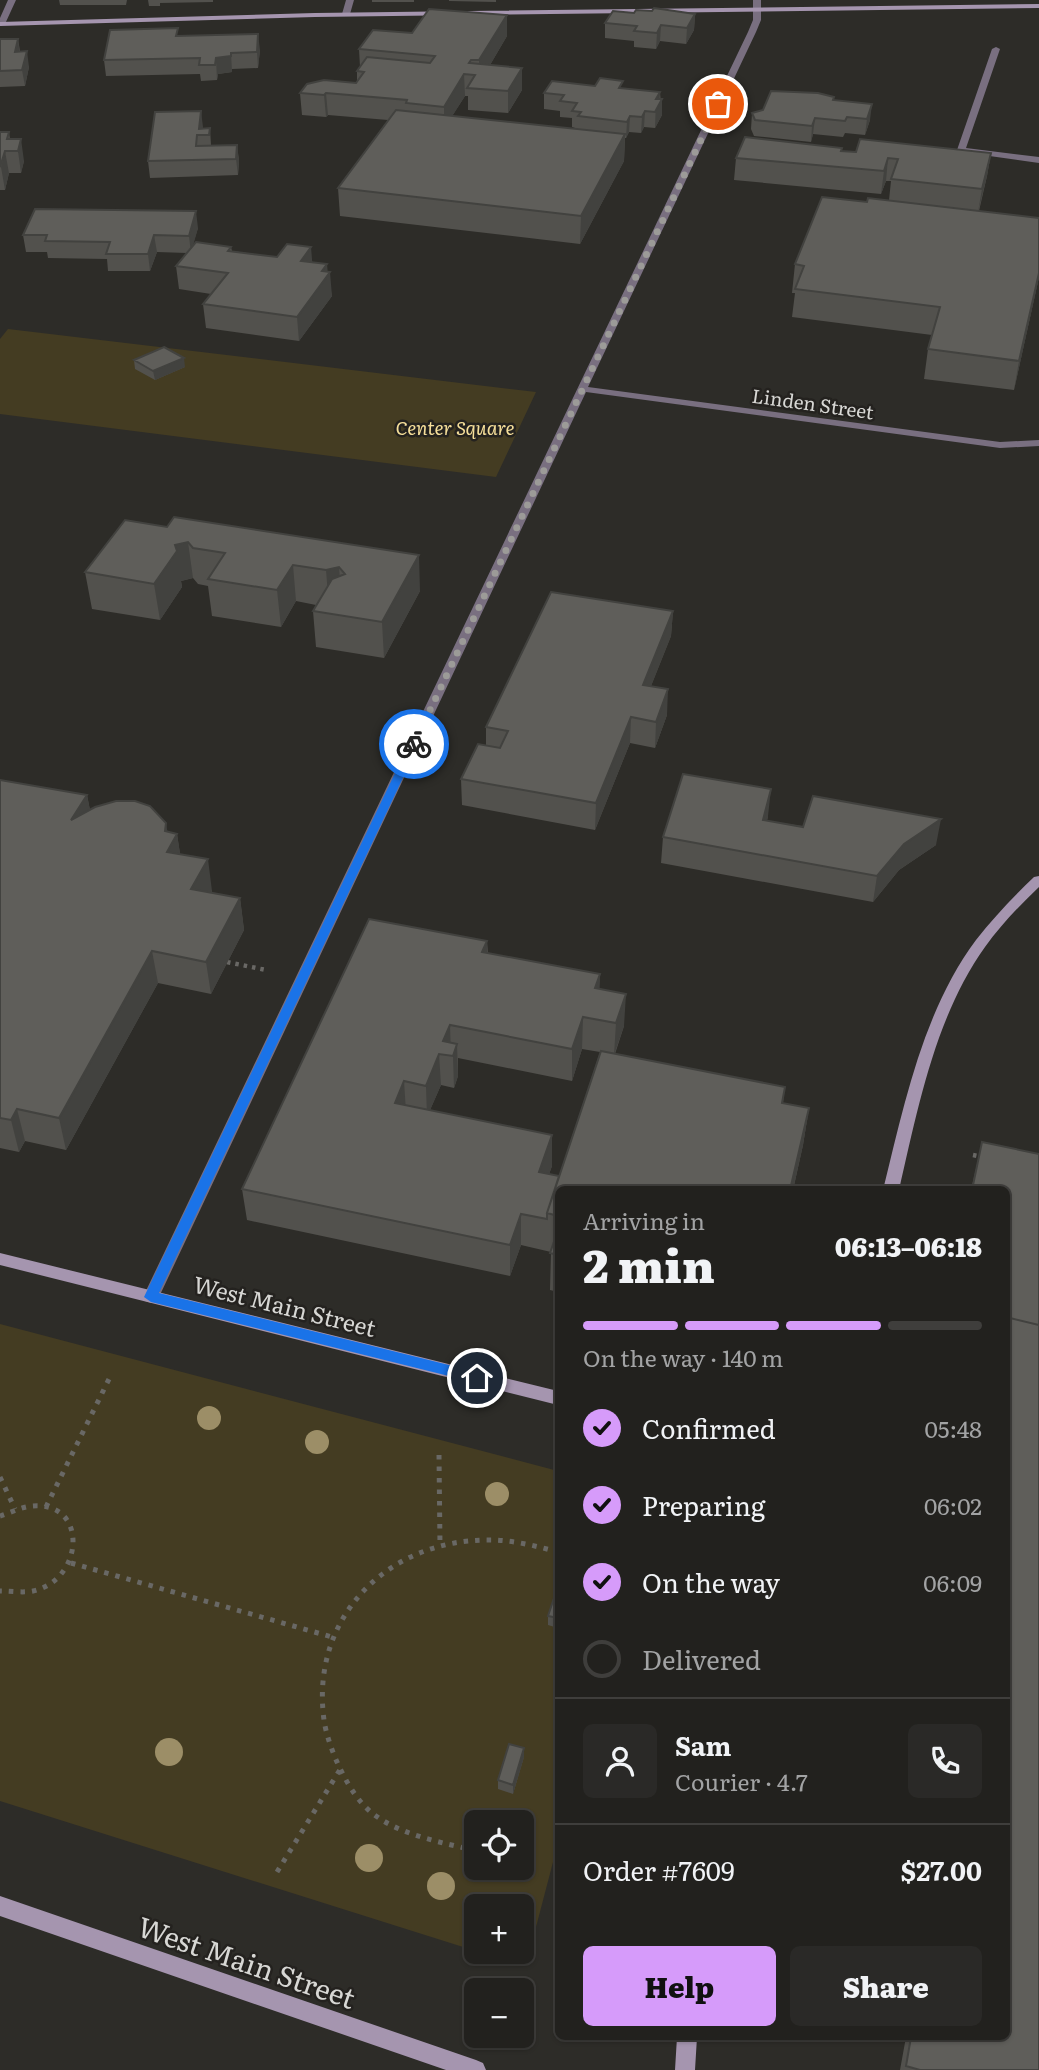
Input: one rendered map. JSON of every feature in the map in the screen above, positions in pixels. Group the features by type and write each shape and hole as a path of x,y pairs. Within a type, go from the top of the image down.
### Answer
{"main road":[{"path":"1,24 757,5 1039,6"},
{"path":"892,1186 916,1089 951,993 981,939 1013,903 1039,880"},
{"name":"West Main Street","path":"0,1259 555,1397"},
{"name":"West Main Street","path":"0,1906 476,2070"},
{"path":"685,2070 687,2040"}],"street":[{"path":"1,24 12,0"},
{"path":"346,14 350,0"},
{"path":"151,1297 752,32 757,5"},
{"path":"996,49 961,150 1039,160"},
{"name":"Linden Street","path":"582,389 1000,445 1039,443"}],"path":[{"path":"227,961 266,970"},
{"path":"973,1155 986,1158"},
{"path":"46,1507 112,1373"},
{"path":"439,1455 440,1546"},
{"path":"0,1477 15,1509"},
{"path":"0,1516 15,1509 46,1507 59,1513 75,1534 71,1563 61,1576 48,1586 33,1592 16,1594 0,1591"},
{"path":"464,1848 410,1832 374,1815 355,1791 329,1745 323,1719 322,1677 332,1636 358,1592 373,1579 389,1568 440,1546 481,1539 503,1540 555,1551"},
{"path":"71,1563 332,1636"},
{"path":"277,1872 341,1768"}],"green space":[{"name":"Center Square","path":"8,329 536,392 496,477 0,414 0,339"},
{"path":"0,1324 555,1470 555,1854 534,1929 534,1894 464,1894 464,1947 0,1801"}],"building":[{"path":"654,8 695,14 687,28 661,25 657,33 634,31 637,26 605,23 613,11 634,13 636,10 652,11"},
{"path":"429,9 507,15 479,60 471,60 469,63 522,68 508,91 467,88 475,75 464,74 444,107 406,103 407,100 300,93 307,84 324,80 356,83 364,72 357,71 367,57 430,63 435,56 359,49 373,30 412,33"},
{"path":"178,28 176,36 258,34 257,52 231,53 231,56 216,58 215,65 199,65 200,58 104,60 110,30"},
{"path":"0,39 18,39 15,52 27,51 22,70 0,71"},
{"path":"600,78 623,81 619,88 660,92 656,99 662,99 655,112 645,111 642,117 630,116 627,122 578,116 581,112 572,111 577,103 560,101 564,95 544,93 552,81 595,86"},
{"path":"771,91 818,93 834,97 833,100 872,104 867,119 847,117 845,121 815,118 812,126 755,120 752,113 763,110"},
{"path":"396,110 625,134 581,216 338,188"},
{"path":"201,111 199,129 210,128 209,135 197,135 196,146 237,145 236,159 148,161 155,112"},
{"path":"0,132 9,132 7,139 21,139 18,151 5,151 0,167"},
{"path":"745,137 856,152 860,139 991,153 982,189 891,179 898,159 888,158 884,171 736,158"},
{"path":"822,197 867,202 868,198 1039,218 1039,273 1019,361 928,349 940,307 795,289 804,266 795,264"},
{"path":"35,209 196,211 189,236 154,235 148,254 106,254 110,242 45,241 47,235 23,235"},
{"path":"196,242 231,247 228,251 277,257 287,244 311,247 301,261 327,264 322,271 330,272 297,317 203,304 228,273 176,266"},
{"path":"164,347 184,358 153,371 134,360"},
{"path":"174,517 419,555 382,622 313,611 332,579 345,574 339,567 326,570 293,565 277,590 208,579 225,553 193,548 188,542 175,545 177,551 154,584 85,572 125,520 167,527"},
{"path":"551,592 673,611 643,685 668,689 656,722 631,717 596,803 461,779 478,744 500,748 508,731 486,727"},
{"path":"683,774 771,789 763,820 803,827 813,796 941,819 904,844 877,876 663,837"},
{"path":"0,780 87,795 71,820 95,807 116,801 135,801 150,806 166,823 165,831 177,834 167,852 208,859 191,889 240,898 206,962 152,951 59,1118 17,1109 11,1120 0,1118"},
{"path":"369,919 487,941 482,952 600,974 595,988 626,994 616,1023 583,1017 572,1049 450,1025 443,1041 457,1044 453,1056 439,1054 426,1086 404,1081 395,1103 552,1135 539,1172 559,1176 547,1219 521,1214 510,1245 242,1189"},
{"path":"601,1051 785,1087 782,1103 809,1108 791,1186 556,1186"},
{"path":"982,1142 1039,1154 1039,1325 1010,1318 1010,1186 973,1186"},
{"path":"555,1189 555,1215 547,1213"},
{"path":"555,1239 555,1254 550,1253"},
{"path":"1010,1318 1039,1325 1039,2070 920,2070 906,2066 910,2040 1010,2040"},
{"path":"555,1595 555,1617 548,1616"},
{"path":"509,1744 524,1748 513,1785 498,1780"}],"way so far":[{"path":"414,744 718,104"}],"route":[{"path":"414,744 151,1297 477,1378"}]}
